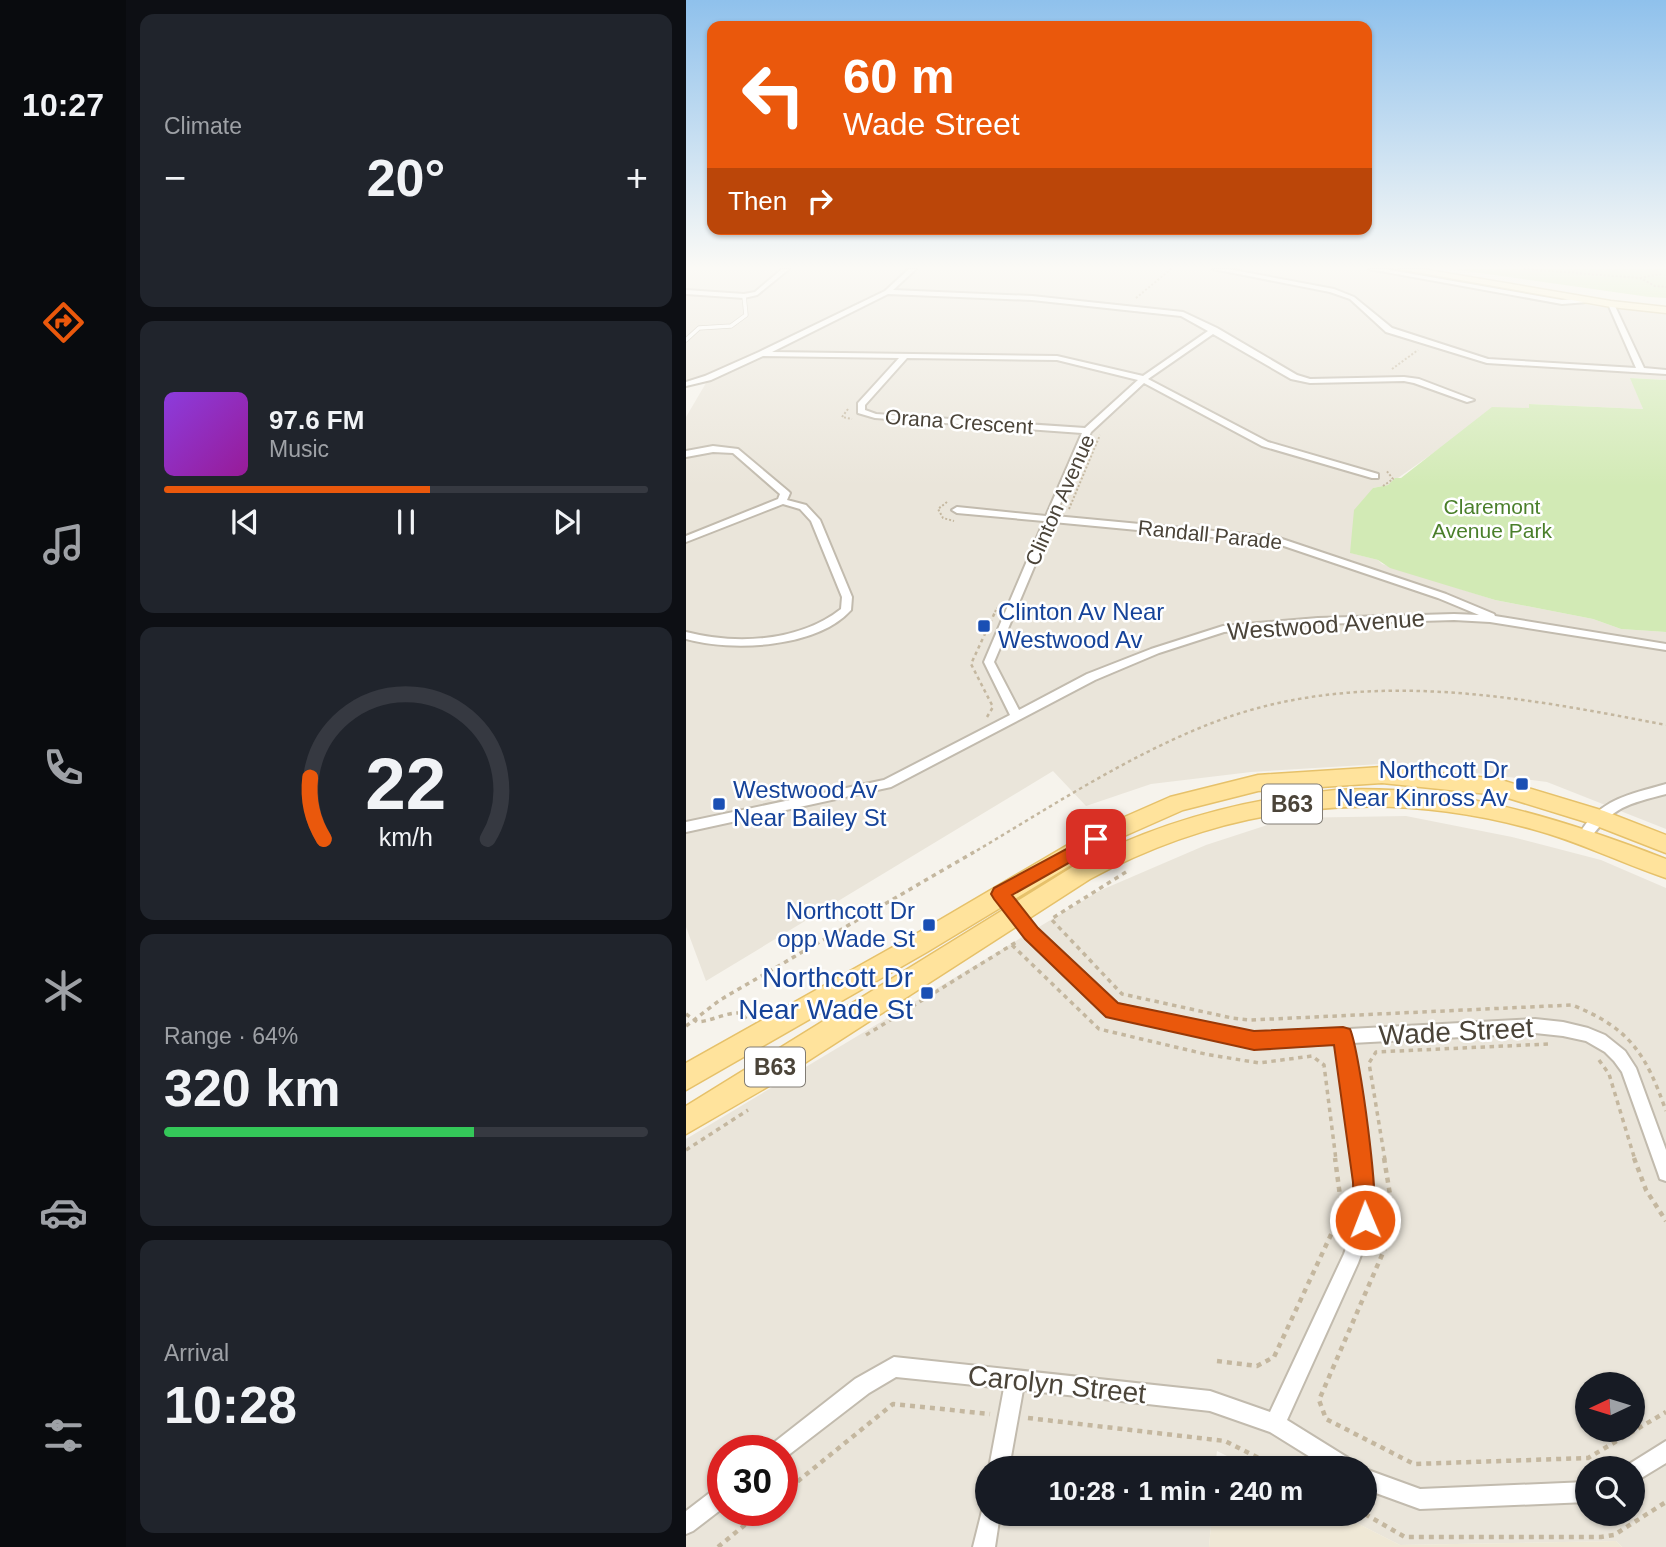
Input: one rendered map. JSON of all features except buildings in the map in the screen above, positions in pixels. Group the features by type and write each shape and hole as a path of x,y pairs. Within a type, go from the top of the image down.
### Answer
{"main road":[{"name":"B63","path":"686,1077 918,945 1153,839 1196,823 1284,805 1339,798 1415,801 1590,827 1666,844"},
{"name":"B63","path":"1590,827 1666,869"},
{"name":"B63","path":"686,1121 735,1092 1008,904"}],"street":[{"path":"686,384 708,378 788,341"},
{"name":"Clinton Avenue","path":"1016,715 989,662 1087,432 1142,380 1198,341"},
{"path":"1233,341 1294,377 1310,381 1416,381 1470,400"},
{"path":"1422,341 1487,361 1666,372"},
{"path":"1628,341 1641,370"},
{"path":"762,354 1056,358 1135,375 1265,444 1375,476"},
{"name":"Orana Crescent","path":"905,356 862,405 861,411 874,416 1087,432"},
{"path":"686,454 713,449 735,451 785,493 782,501"},
{"path":"686,539 782,501 803,507 816,520 847,597 846,610 836,620 821,628 758,642 716,643 686,635"},
{"name":"Randall Parade","path":"958,516 1050,520 1276,540 1442,596 1490,614 1490,619"},
{"name":"Westwood Avenue","path":"686,827 887,784 1091,677 1155,651 1223,629 1318,621 1454,617 1490,619 1666,647"},
{"path":"1590,827 1610,805 1666,789"},
{"name":"Wade Street","path":"1008,904 1032,933 1113,1010 1254,1041 1535,1026 1571,1028 1596,1037 1619,1053 1628,1068 1666,1174"},
{"path":"1275,1424 1352,1257 1365,1220 1364,1182 1343,1036"},
{"name":"Carolyn Street","path":"798,1436 862,1386 894,1367 1210,1401 1275,1424 1327,1456"},
{"path":"1001,1456 1015,1380"},
{"path":"1645,1465 1666,1451"},
{"path":"1377,1483 1420,1499 1575,1493"},
{"path":"686,1524 707,1508"},
{"path":"984,1547 988,1526"}],"path":[{"path":"1385,374 1427,343"},
{"path":"852,406 842,417 853,419"},
{"path":"1074,513 1069,509 1104,427"},
{"path":"1378,486 1390,483 1393,479 1389,471 1383,468"},
{"path":"949,501 938,509 939,514 950,521 958,516"},
{"path":"987,717 993,707 971,664 1000,600"},
{"path":"686,1026 720,1000 777,966 1117,769 1176,739 1226,718 1278,704 1415,691 1480,693 1666,725"},
{"path":"1045,925 1072,905 1136,867"},
{"path":"1052,920 1122,994 1232,1018 1250,1020 1572,1005 1611,1022 1636,1044 1650,1067 1666,1111"},
{"path":"862,1037 1019,940"},
{"path":"1012,945 1099,1029 1246,1061 1259,1063 1312,1056 1324,1065 1342,1211 1274,1357 1258,1366 1217,1361"},
{"path":"686,1014 693,1020 708,1021 736,1012 743,1013 752,1027"},
{"path":"1560,1044 1376,1052 1369,1063 1395,1225 1319,1400 1326,1419 1414,1464 1588,1458 1666,1412"},
{"path":"1592,1054 1609,1074 1646,1190 1666,1221"},
{"path":"686,1150 757,1104"},
{"path":"798,1481 893,1404 990,1414"},
{"path":"1028,1418 1225,1441 1255,1456"},
{"path":"1377,1521 1405,1537 1601,1537 1614,1535 1666,1502"},
{"path":"718,1547 744,1526"}],"shaded area":[{"path":"686,341 1666,341 1666,380 1631,378 1643,409 1529,404 1530,408 1439,449 1388,485 1373,488 1351,553 1495,600 1593,619 1621,629 1666,632 1666,829 1547,782 1397,763 1251,772 1151,784 1086,806 1053,771 706,981 686,927 686,417 706,383 686,383"},
{"path":"1406,816 1512,837 1601,860 1666,888 1666,1547 1622,1547 1616,1541 1400,1545 1363,1526 1377,1526 1377,1456 1227,1456 1217,1451 1216,1456 975,1456 975,1526 1211,1526 1209,1547 686,1547 686,1139 1099,891 1206,845 1289,818"},
{"path":"1211,1526 1363,1526 1400,1545 1616,1541 1622,1547 1209,1547"}],"green space":[{"name":"Claremont Avenue Park","path":"1630,378 1666,380 1666,632 1621,629 1593,619 1495,600 1350,553 1354,510 1373,488 1388,485 1395,478 1401,478 1492,407 1529,408 1529,404 1643,409"}],"place":[{"name":"Clinton Av Near Westwood Av","path":"984,626"},
{"name":"Northcott Dr Near Kinross Av","path":"1522,784"},
{"name":"Westwood Av Near Bailey St","path":"719,804"},
{"name":"Northcott Dr opp Wade St","path":"929,925"},
{"name":"Northcott Dr Near Wade St","path":"927,993"}],"route":[{"path":"1096,839 1000,894 1032,933 1113,1010 1254,1041 1343,1036 1364,1182 1365,1220"}]}
